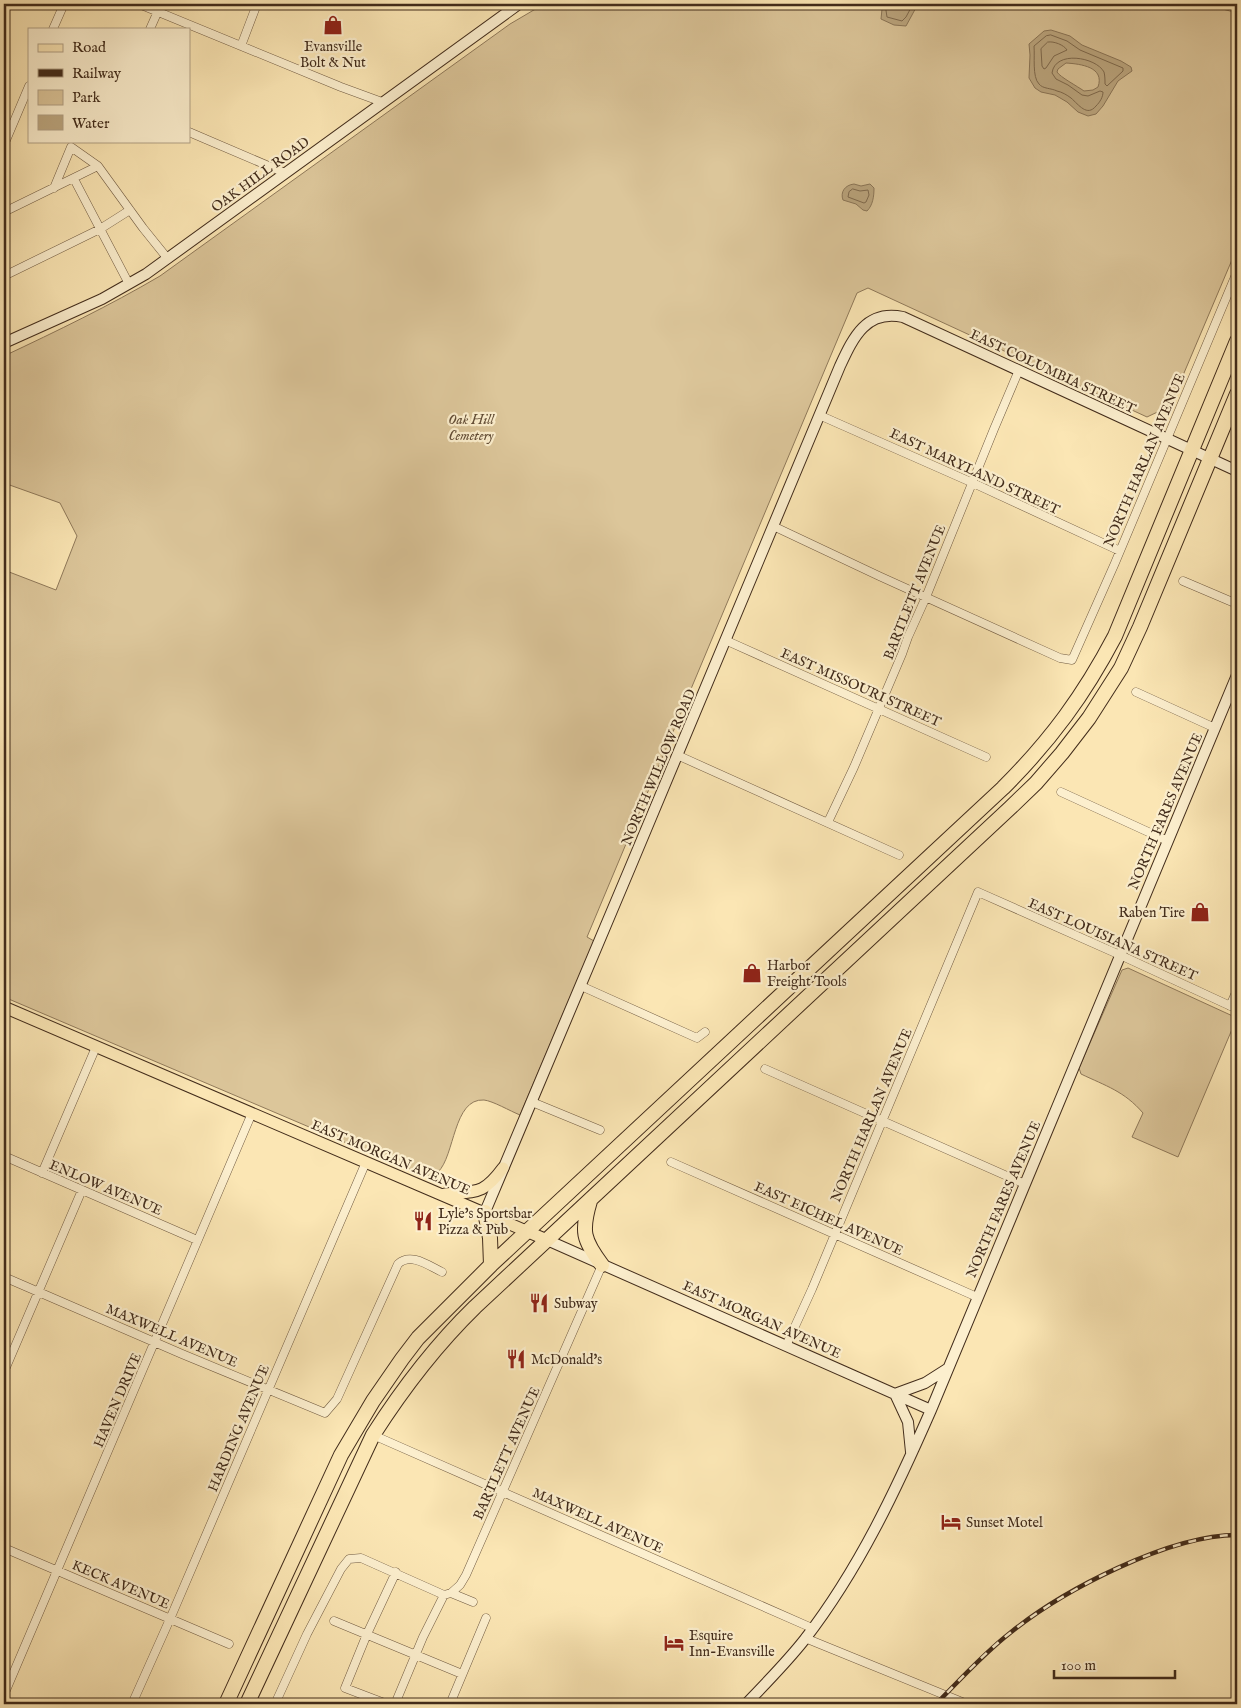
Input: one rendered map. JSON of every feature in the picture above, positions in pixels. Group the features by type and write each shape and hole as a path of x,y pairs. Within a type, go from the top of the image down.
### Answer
{"highway":[{"path":"226,1704 341,1455 386,1380 418,1338 528,1231 1003,788 1036,754 1065,718 1115,636 1237,341"},
{"path":"247,1704 373,1434 409,1381 440,1343 475,1307 1003,815 1036,783 1089,718 1121,668 1140,627 1237,394"},
{"path":"591,1199 584,1220 584,1230 594,1254 602,1265"},
{"path":"485,1212 490,1238 492,1265"}],"main road":[{"name":"EAST MORGAN AVENUE","path":"4,1007 547,1240"},
{"path":"442,1194 483,1189 493,1182 503,1168"}],"street":[{"path":"53,28 64,4"},
{"path":"139,4 382,102"},
{"path":"241,46 257,4"},
{"name":"OAK HILL ROAD","path":"4,343 86,306 129,284 168,259 519,4"},
{"path":"150,28 158,12"},
{"path":"4,145 28,88"},
{"path":"190,132 285,173"},
{"path":"54,188 71,147 98,166 168,259"},
{"path":"4,212 98,166"},
{"path":"74,179 129,284"},
{"path":"4,276 100,229 130,210"},
{"name":"NORTH HARLAN AVENUE","path":"926,597 1060,658 1070,661 1074,658 1237,272"},
{"name":"EAST COLUMBIA STREET","path":"858,333 868,322 877,318 883,316 903,317 1237,471"},
{"name":"NORTH WILLOW ROAD","path":"485,1212 843,359 858,333"},
{"name":"BARTLETT AVENUE","path":"828,822 854,767 902,654 1019,370"},
{"name":"EAST MARYLAND STREET","path":"820,415 1120,551"},
{"path":"773,526 926,597"},
{"path":"1183,581 1237,604"},
{"name":"EAST MISSOURI STREET","path":"726,640 986,758"},
{"name":"NORTH FARES AVENUE","path":"746,1704 805,1638 846,1580 872,1536 911,1456 1237,676"},
{"path":"1136,692 1215,728"},
{"path":"677,756 899,855"},
{"path":"1061,792 1168,841"},
{"name":"NORTH HARLAN AVENUE","path":"786,1346 835,1234 978,892"},
{"name":"EAST LOUISIANA STREET","path":"978,892 1234,1007"},
{"path":"581,986 697,1038 705,1032"},
{"path":"1234,1007 1237,990"},
{"path":"42,1173 96,1047"},
{"path":"766,1069 1025,1184"},
{"path":"532,1102 600,1130"},
{"name":"HAVEN DRIVE","path":"4,1695 6,1682 58,1571 252,1113"},
{"name":"ENLOW AVENUE","path":"4,1156 197,1240"},
{"name":"HARDING AVENUE","path":"132,1704 366,1162"},
{"name":"EAST EICHEL AVENUE","path":"671,1162 977,1297"},
{"path":"4,1372 82,1190"},
{"name":"EAST MORGAN AVENUE","path":"547,1240 931,1410"},
{"name":"MAXWELL AVENUE","path":"4,1278 325,1413 337,1398 398,1264 403,1259 409,1258 442,1272"},
{"name":"BARTLETT AVENUE","path":"395,1704 416,1654 447,1594 460,1585 466,1574 602,1265"},
{"path":"911,1456 908,1422 896,1394 925,1383 948,1368"},
{"name":"MAXWELL AVENUE","path":"373,1434 812,1628"},
{"name":"KECK AVENUE","path":"4,1548 229,1644"},
{"path":"275,1704 307,1634 341,1570 345,1563 353,1558 360,1558 447,1594 473,1602"},
{"path":"387,1704 345,1688 367,1634 396,1572"},
{"path":"450,1704 486,1618"},
{"path":"334,1621 462,1674"},
{"path":"805,1638 967,1704"}],"green space":[{"name":"Oak Hill Cemetery","path":"544,4 1205,4 1237,13 1237,248 1170,406 1147,417 868,288 857,293 587,937 594,941 520,1115 488,1101 474,1102 466,1108 460,1118 444,1164 438,1172 431,1176 349,1144 4,997 4,570 56,590 77,536 60,503 4,483 4,356 102,308 160,276 510,24"},
{"path":"1128,968 1237,1018 1236,1028 1233,1027 1178,1157 1132,1137 1143,1113 1122,1094 1081,1074 1079,1068 1122,970"}],"water":[{"path":"880,4 918,4 906,26 894,25 881,19 882,9"},
{"path":"1051,30 1070,36 1082,45 1131,67 1132,71 1118,81 1096,114 1088,116 1078,112 1067,102 1055,95 1041,92 1035,88 1029,78 1029,44 1044,31","holes":["1066,63 1072,63 1095,71 1099,80 1098,87 1093,90 1084,91 1057,72"]},
{"path":"854,184 861,186 870,184 874,188 873,200 867,211 856,204 843,200 842,194 844,189"}],"railway":[{"path":"936,1704 1000,1641 1032,1616 1087,1583 1118,1568 1180,1544 1210,1537 1237,1535"}],"place":[{"name":"Evansville Bolt & Nut","path":"333,25"},
{"name":"Raben Tire","path":"1200,912"},
{"name":"Harbor Freight Tools","path":"752,973"},
{"name":"Lyle's Sportsbar Pizza & Pub","path":"423,1221"},
{"name":"Subway","path":"539,1303"},
{"name":"McDonald's","path":"516,1359"},
{"name":"Sunset Motel","path":"951,1522"},
{"name":"Esquire Inn-Evansville","path":"674,1643"}]}
